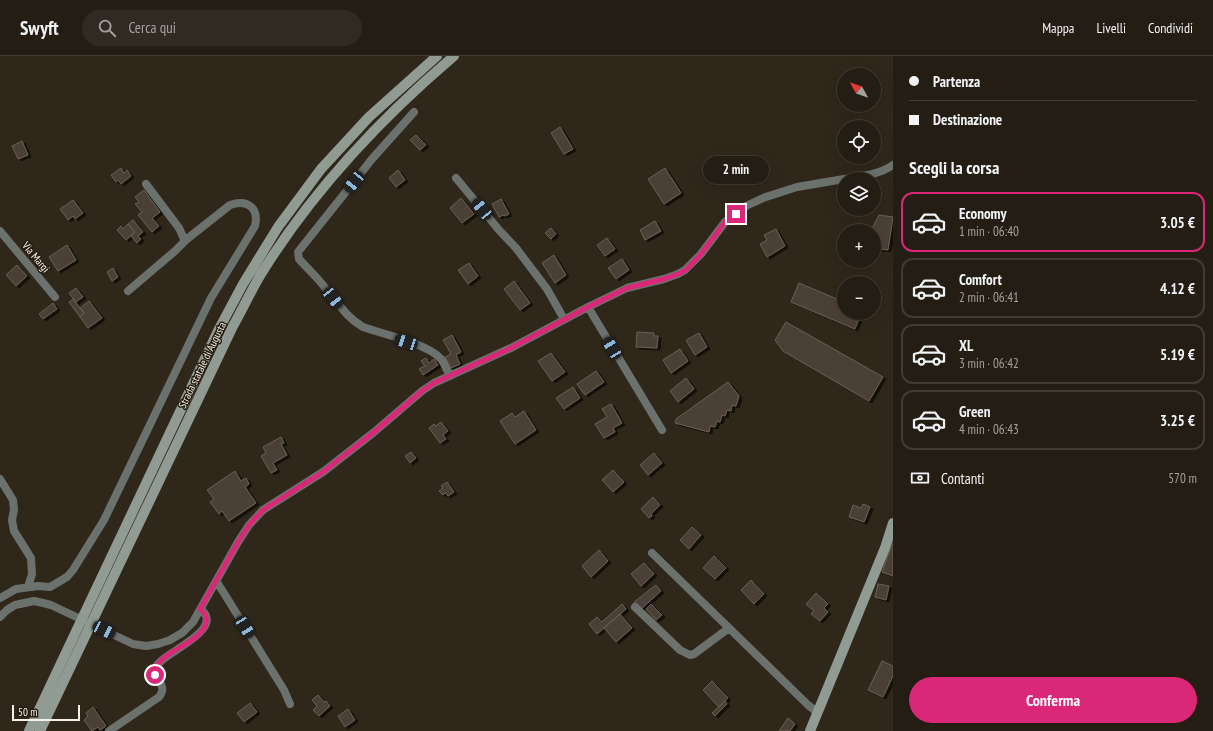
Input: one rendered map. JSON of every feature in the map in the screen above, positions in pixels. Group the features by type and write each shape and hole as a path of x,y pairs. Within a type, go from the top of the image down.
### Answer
{"main road":[{"name":"Strada statale di Augusta","path":"29,731 216,336 243,284 278,227 321,169 369,117 437,56"},
{"name":"Strada statale di Augusta","path":"40,731 232,328 261,275 294,224 346,159 396,107 454,56"},
{"path":"810,731 885,548 893,523"}],"street":[{"path":"414,112 372,158 298,252 299,259 315,275 354,322 363,328 421,346 442,360 450,376"},
{"path":"881,172 887,170 893,165"},
{"path":"456,178 520,253 547,289 564,319"},
{"path":"0,617 15,605 24,602 34,602 51,605 133,644 146,646 170,640 182,633 193,622 249,525 263,510 323,472 373,433 422,391 450,376 511,348 564,319 627,288 664,279 686,270 701,254 725,222 746,206 763,198 797,187 837,180"},
{"path":"146,184 179,228 185,240"},
{"path":"0,598 16,589 50,587 59,583 68,577 79,561 104,520 211,298 255,226 256,214 253,208 247,203 238,202 230,205 185,240 175,251 128,291"},
{"name":"Via Margi","path":"0,231 56,297"},
{"path":"588,307 662,430"},
{"path":"0,479 13,500 14,510 12,520 14,531 31,558 32,574 28,588"},
{"path":"652,553 808,706 817,712"},
{"path":"216,581 284,690 290,704"},
{"path":"635,607 680,650 690,655 694,654 729,628"},
{"path":"110,731 159,697 162,693 163,688 155,675 155,669 158,663 166,656 182,647 197,636 203,629 207,621 206,616 200,609"}],"building":[{"path":"560,127 573,149 564,154 551,133"},
{"path":"416,135 426,145 420,150 410,140"},
{"path":"22,141 28,155 18,159 12,146"},
{"path":"121,168 124,173 127,170 131,176 121,184 118,180 116,182 111,175"},
{"path":"665,168 681,193 664,204 648,179"},
{"path":"398,170 405,180 396,187 389,178"},
{"path":"144,190 160,212 152,218 159,226 152,232 138,215 142,212 135,204 139,202 135,197"},
{"path":"461,198 474,214 462,223 450,208"},
{"path":"501,199 509,214 499,217 492,204"},
{"path":"73,200 83,213 75,219 73,216 68,220 60,209"},
{"path":"878,216 893,217 888,250 881,249 881,224 874,224"},
{"path":"133,220 143,232 138,236 141,239 137,243 131,236 135,232 128,224"},
{"path":"655,221 661,231 645,240 640,230"},
{"path":"128,224 135,232 126,240 117,230 121,226 123,229"},
{"path":"551,228 556,234 551,239 545,233"},
{"path":"776,229 785,246 767,257 760,244 767,240 764,235"},
{"path":"607,238 615,249 605,256 597,245"},
{"path":"67,245 76,260 58,271 49,257"},
{"path":"554,255 566,275 555,283 542,263"},
{"path":"622,259 629,270 616,279 608,268"},
{"path":"469,263 478,276 468,284 458,270"},
{"path":"17,265 27,276 16,286 6,275"},
{"path":"113,268 118,277 112,281 107,272"},
{"path":"514,281 530,303 520,310 504,289"},
{"path":"799,283 837,299 837,320 858,320 855,329 791,302"},
{"path":"76,288 83,297 76,302 69,293"},
{"path":"73,299 84,313 80,317 69,302"},
{"path":"89,301 102,318 88,328 80,317 84,313 80,308"},
{"path":"53,303 57,309 43,319 39,314"},
{"path":"786,322 883,377 869,401 783,351 775,340"},
{"path":"637,332 654,333 654,336 658,336 657,348 636,347"},
{"path":"699,333 707,347 695,355 686,340"},
{"path":"452,335 461,352 456,355 460,364 451,368 445,357 451,354 443,340"},
{"path":"680,349 688,361 671,373 663,360"},
{"path":"551,353 565,372 552,381 538,361"},
{"path":"426,358 429,363 434,359 438,365 423,375 419,369 425,366 421,361"},
{"path":"596,371 604,382 585,395 577,384"},
{"path":"686,378 694,389 678,402 670,391"},
{"path":"728,382 739,396 736,406 732,405 731,411 727,410 725,416 722,415 720,422 717,421 715,427 710,426 709,432 675,423 676,419"},
{"path":"573,387 580,398 564,409 556,398"},
{"path":"611,404 622,423 613,428 615,432 604,438 595,424 607,417 602,409"},
{"path":"524,411 536,430 515,444 500,421 512,413 515,417"},
{"path":"441,422 448,431 443,435 446,439 440,443 429,428 434,424 436,426"},
{"path":"281,437 284,443 281,444 287,455 273,463 277,470 271,473 261,456 266,453 263,447"},
{"path":"411,452 416,458 410,463 405,456"},
{"path":"654,453 662,463 648,475 640,465"},
{"path":"613,470 624,482 613,492 602,480"},
{"path":"235,471 241,481 246,478 249,484 245,487 256,503 229,521 222,511 219,514 210,502 214,499 207,490"},
{"path":"447,482 454,492 448,496 445,493 443,495 439,491 443,488 441,486"},
{"path":"653,497 660,505 649,518 641,509"},
{"path":"863,504 870,507 864,522 849,517 853,505 861,508"},
{"path":"692,527 701,535 689,549 680,540"},
{"path":"893,542 893,576 882,572"},
{"path":"599,550 608,561 591,577 582,566"},
{"path":"714,556 726,568 715,579 703,568"},
{"path":"644,563 654,574 641,586 631,574"},
{"path":"751,580 764,594 754,604 741,590"},
{"path":"878,584 889,586 886,600 875,597"},
{"path":"656,585 661,591 641,609 634,602"},
{"path":"816,593 828,604 824,608 828,612 820,621 811,614 814,611 806,604"},
{"path":"622,604 626,609 597,634 589,624 597,617 602,622"},
{"path":"651,604 662,615 656,620 646,609"},
{"path":"620,614 632,628 616,642 604,628"},
{"path":"882,661 893,666 893,676 883,697 868,690"},
{"path":"712,681 728,698 719,707 703,690"},
{"path":"318,695 330,706 319,716 313,710 317,706 312,700"},
{"path":"725,701 727,704 715,716 712,713"},
{"path":"250,703 257,712 244,722 237,713"},
{"path":"93,707 106,726 100,730 98,727 92,731 84,720 88,716 86,713"},
{"path":"348,709 355,720 345,727 338,716"},
{"path":"788,718 795,724 790,731 779,731"}],"route":[{"path":"155,675 155,669 158,663 166,656 197,636 203,629 207,621 206,616 200,609 238,542 249,525 263,510 323,472 373,433 422,391 434,383 511,348 627,288 664,279 686,270 701,254 725,222 736,214"}]}
